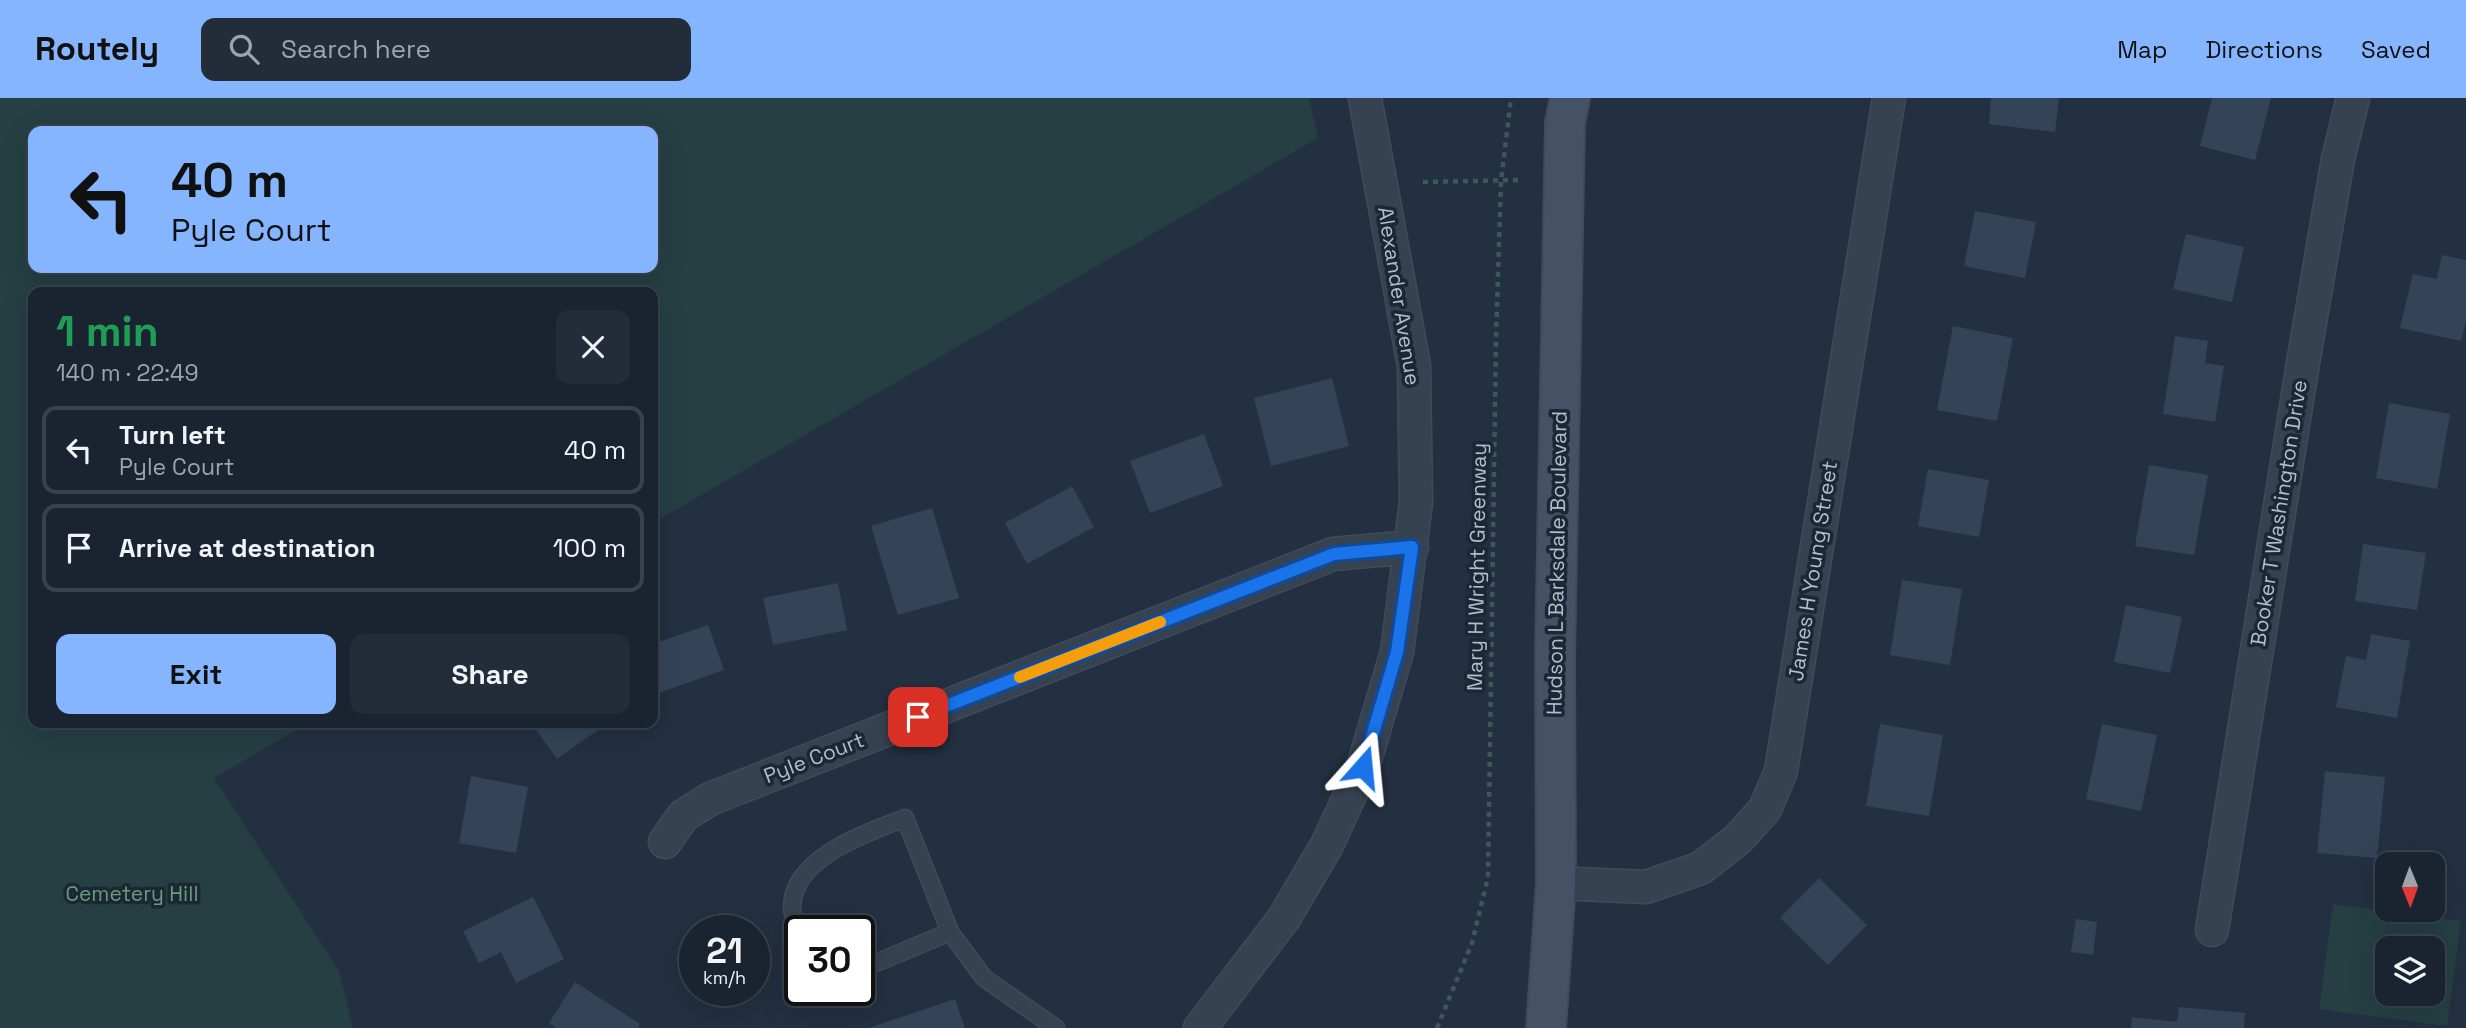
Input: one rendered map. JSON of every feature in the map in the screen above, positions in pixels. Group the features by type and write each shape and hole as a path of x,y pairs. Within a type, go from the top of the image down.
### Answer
{"street":[{"name":"Alexander Avenue","path":"1199,1028 1284,918 1327,845 1363,767 1397,652 1412,547 1417,456 1414,366 1365,98"},
{"name":"Hudson L Barksdale Boulevard","path":"1546,1028 1556,883 1556,601 1565,123 1570,98"},
{"name":"James H Young Street","path":"1556,883 1646,887 1701,868 1738,839 1765,809 1781,771 1889,98"},
{"name":"Booker T Washington Drive","path":"2212,930 2302,369 2338,159 2353,98"},
{"name":"Pyle Court","path":"665,842 683,816 710,799 1334,554 1412,547"}],"lane":[{"path":"794,915 791,908 795,889 812,868 834,848 905,818 950,932 984,978 1056,1028"},
{"path":"875,963 950,932"}],"path":[{"name":"Mary H Wright Greenway","path":"1437,1028 1472,943 1488,877 1501,181 1511,98"},
{"path":"1423,182 1521,180"}],"green space":[{"name":"Cemetery Hill","path":"0,98 1309,98 1318,138 658,520 658,287 28,287 28,728 299,728 214,778 339,971 353,1028 0,1028"},
{"path":"2333,904 2375,910 2375,922 2445,922 2445,919 2461,921 2447,1026 2319,1009"}],"building":[{"path":"1991,98 2059,98 2055,132 1989,124"},
{"path":"2212,98 2271,98 2255,160 2200,146"},
{"path":"1975,211 2036,222 2025,278 1964,266"},
{"path":"2186,234 2244,247 2232,302 2173,289"},
{"path":"2442,255 2466,260 2466,321 2461,341 2400,328 2413,274 2437,279"},
{"path":"1953,326 2013,338 1997,421 1937,410"},
{"path":"2175,336 2208,341 2205,363 2224,366 2215,422 2163,414"},
{"path":"1332,378 1349,446 1271,466 1254,398"},
{"path":"2389,403 2450,414 2437,489 2376,478"},
{"path":"1204,434 1223,486 1150,513 1130,461"},
{"path":"2149,465 2208,475 2194,555 2135,546"},
{"path":"1928,469 1989,480 1979,537 1918,526"},
{"path":"1072,486 1094,527 1027,564 1005,523"},
{"path":"932,508 959,598 898,615 871,526"},
{"path":"2363,544 2426,553 2417,610 2355,601"},
{"path":"1902,580 1962,589 1950,665 1890,655"},
{"path":"838,583 847,630 773,645 763,598"},
{"path":"2126,605 2182,617 2170,673 2114,662"},
{"path":"708,625 724,670 658,693 658,642"},
{"path":"2371,634 2410,641 2397,718 2336,707 2346,656 2366,660"},
{"path":"1880,724 1943,735 1929,816 1866,806"},
{"path":"2102,724 2157,735 2141,811 2086,799"},
{"path":"535,728 601,728 557,759"},
{"path":"2325,771 2385,777 2375,858 2317,853"},
{"path":"471,776 528,787 516,853 459,843"},
{"path":"1819,878 1867,925 1828,965 1780,918"},
{"path":"533,897 564,959 516,983 501,952 479,963 463,931"},
{"path":"2076,919 2097,922 2093,955 2071,952"},
{"path":"575,982 640,1024 638,1028 556,1028 549,1023"},
{"path":"955,999 965,1028 869,1028"},
{"path":"2179,1007 2245,1013 2244,1028 2131,1028 2132,1017 2177,1022"}],"slow traffic":[{"path":"1020,677 1160,622"}],"route":[{"path":"918,717 1334,554 1412,547 1397,652 1363,767"}]}
